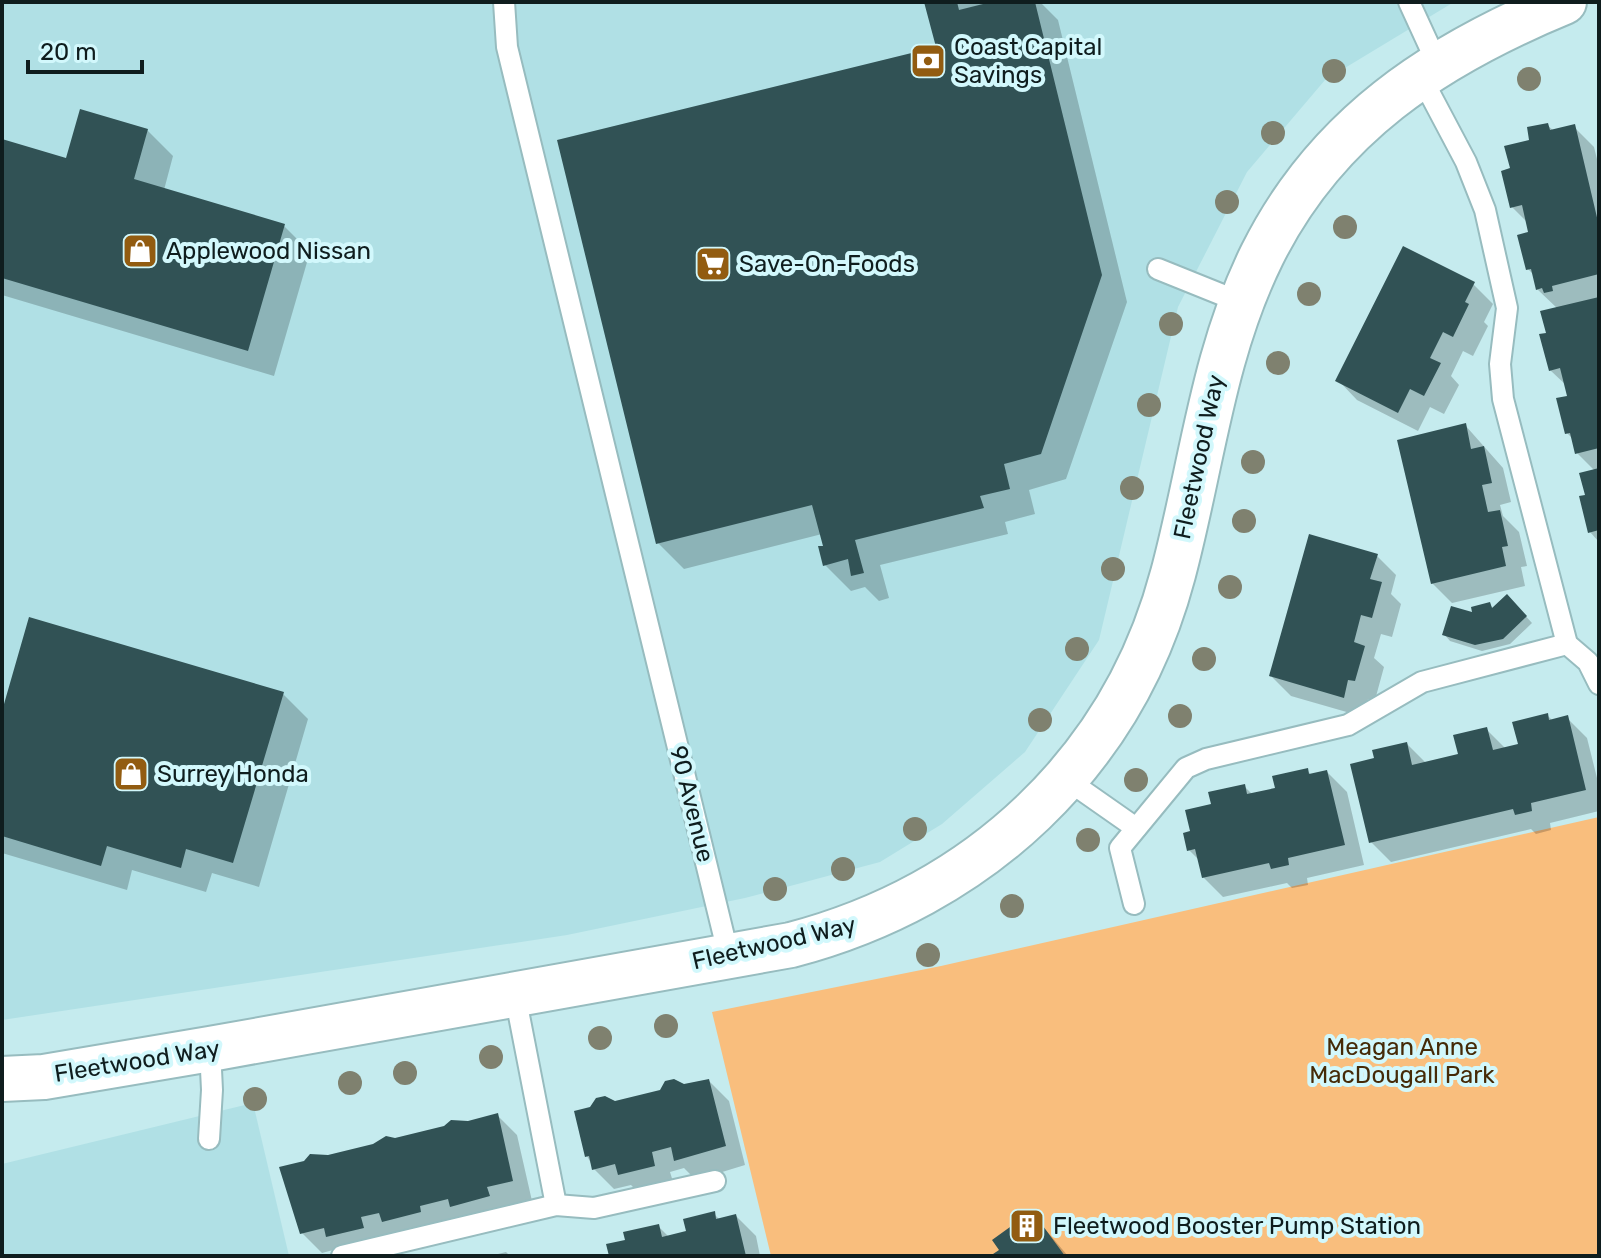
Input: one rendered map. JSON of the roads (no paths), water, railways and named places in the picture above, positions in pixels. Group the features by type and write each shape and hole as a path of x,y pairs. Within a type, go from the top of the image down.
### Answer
{"street":[{"name":"Fleetwood Way","path":"2,1079 44,1077 729,957 841,932 945,883 992,849 1040,807 1086,755 1124,696 1158,626 1187,519 1219,367 1240,302 1279,226 1322,166 1384,100 1478,39 1564,2"}],"lane":[{"name":"90 Avenue","path":"504,2 507,47 729,957"},
{"path":"1409,2 1428,69 1485,210 1507,308 1500,364 1503,399 1567,644 1588,662 1599,684"},
{"path":"1158,269 1240,302"},
{"path":"1134,904 1120,848 1186,768 1206,759 1348,725 1422,682 1567,644"},
{"path":"1066,779 1136,828"},
{"path":"515,995 556,1205"},
{"path":"209,1139 212,1090 210,1049"},
{"path":"342,1256 556,1205 594,1208 715,1181"}],"place":[{"name":"Coast Capital Savings","path":"928,61"},
{"name":"Applewood Nissan","path":"140,251"},
{"name":"Save-On-Foods","path":"713,264"},
{"name":"Surrey Honda","path":"131,774"},
{"name":"Fleetwood Booster Pump Station","path":"1027,1226"}],"park label":[{"name":"Meagan Anne MacDougall Park","path":"1402,1061"}]}
